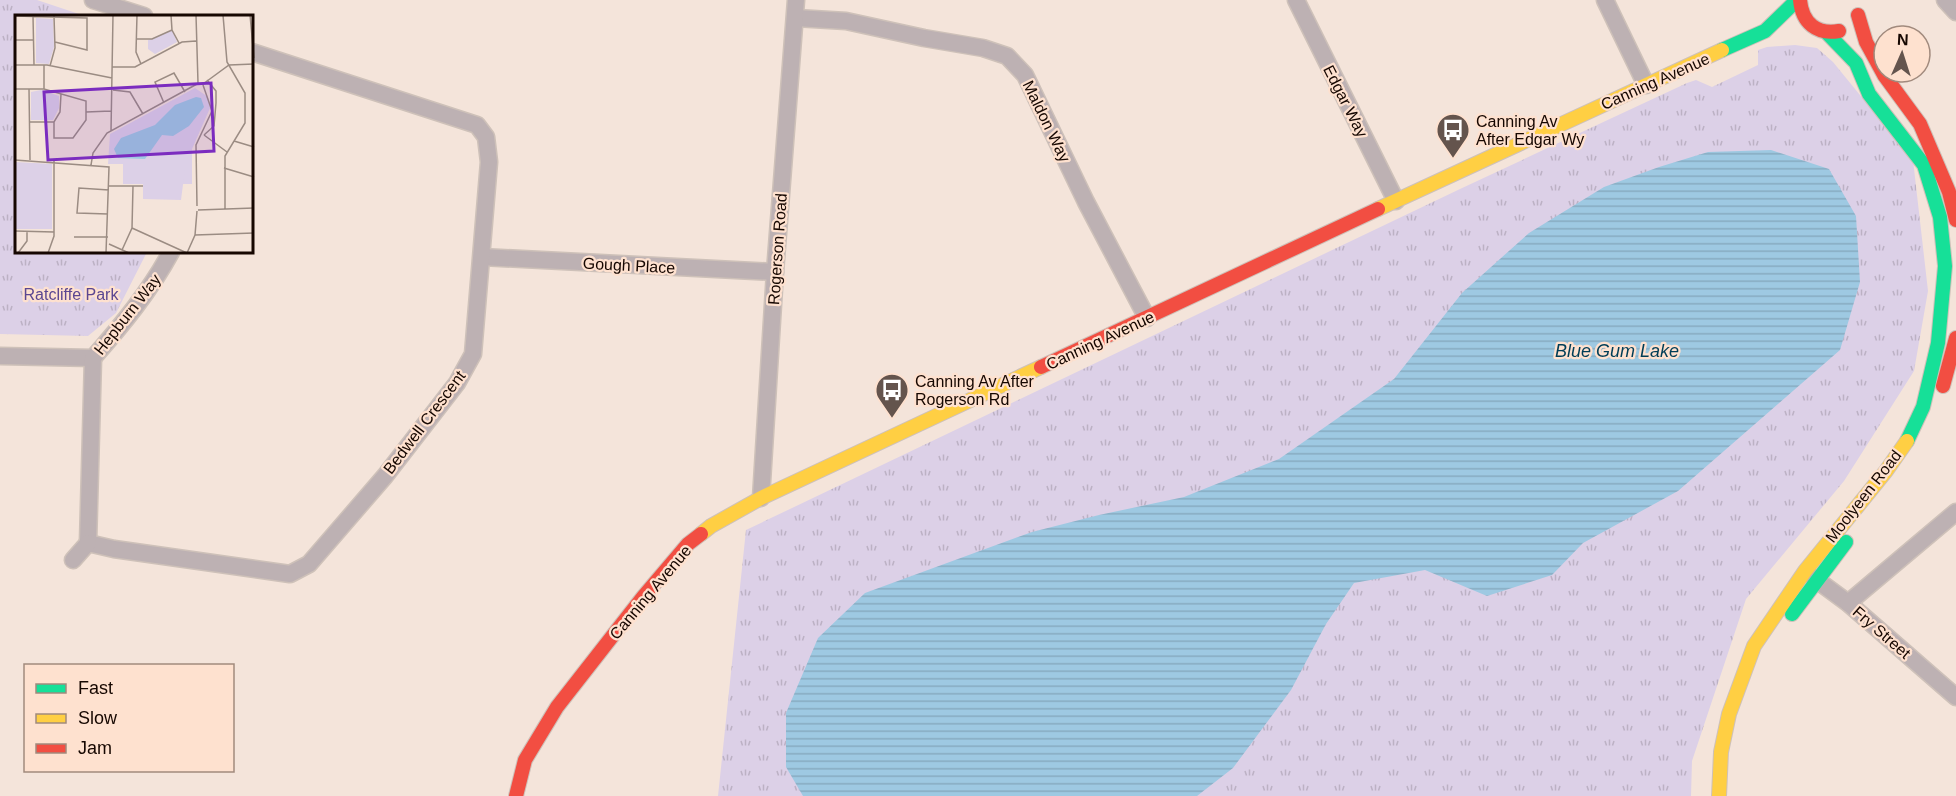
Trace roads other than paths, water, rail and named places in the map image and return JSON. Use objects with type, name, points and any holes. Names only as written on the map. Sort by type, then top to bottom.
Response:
[{"type":"main road","name":"Canning Avenue","points":[[516,796],[525,760],[557,707],[688,544],[711,526],[761,498],[1765,31],[1798,0],[1802,15],[1820,30]]},
{"type":"main road","points":[[1860,0],[1858,15],[1866,42],[1884,75],[1920,124],[1949,192],[1956,220]]},
{"type":"main road","name":"Canning Avenue","points":[[1765,31],[1836,32],[1845,29],[1858,15]]},
{"type":"main road","name":"Moolyeen Road","points":[[1719,796],[1720,752],[1729,714],[1754,646],[1811,576],[1907,440],[1923,407],[1938,343],[1945,266],[1941,217],[1924,165],[1869,94],[1856,63],[1846,51],[1820,30]]},
{"type":"main road","name":"Moolyeen Road","points":[[1916,451],[1927,430],[1941,392],[1956,338]]},
{"type":"main road","name":"Moolyeen Road","points":[[1771,646],[1794,611],[1811,576],[1856,531]]},
{"type":"main road","points":[[1732,796],[1734,753],[1741,720],[1762,663]]},
{"type":"street","points":[[93,0],[141,15]]},
{"type":"street","name":"Rogerson Road","points":[[761,498],[775,272],[796,0]]},
{"type":"street","name":"Edgar Way","points":[[1296,0],[1396,201]]},
{"type":"street","points":[[1605,0],[1646,85]]},
{"type":"street","points":[[1946,0],[1956,12]]},
{"type":"street","name":"Maldon Way","points":[[796,18],[846,21],[983,48],[1007,56],[1024,75],[1086,202],[1147,318]]},
{"type":"street","name":"Bedwell Crescent","points":[[88,543],[114,549],[290,574],[309,564],[385,476],[457,383],[473,354],[489,162],[486,137],[477,125],[254,52]]},
{"type":"street","name":"Hepburn Way","points":[[0,356],[93,358],[127,319],[159,276],[170,254]]},
{"type":"street","name":"Gough Place","points":[[482,257],[775,272]]},
{"type":"street","points":[[73,560],[88,543],[93,358]]},
{"type":"street","points":[[1848,603],[1956,512]]},
{"type":"street","name":"Fry Street","points":[[1811,576],[1848,603],[1956,697]]},
{"type":"water","name":"Blue Gum Lake","points":[[1771,150],[1829,169],[1856,216],[1860,282],[1840,350],[1678,491],[1583,543],[1552,575],[1487,596],[1425,570],[1354,583],[1326,624],[1291,690],[1233,768],[1197,796],[803,796],[786,767],[786,713],[818,638],[865,593],[1032,532],[1184,497],[1279,459],[1394,379],[1462,293],[1529,233],[1604,187],[1659,167],[1708,152]]},
{"type":"place","name":"Canning Av After Edgar Wy","points":[[1453,159]]},
{"type":"place","name":"Canning Av After Rogerson Rd","points":[[892,419]]},
{"type":"park label","name":"Ratcliffe Park","points":[[71,294]]}]
